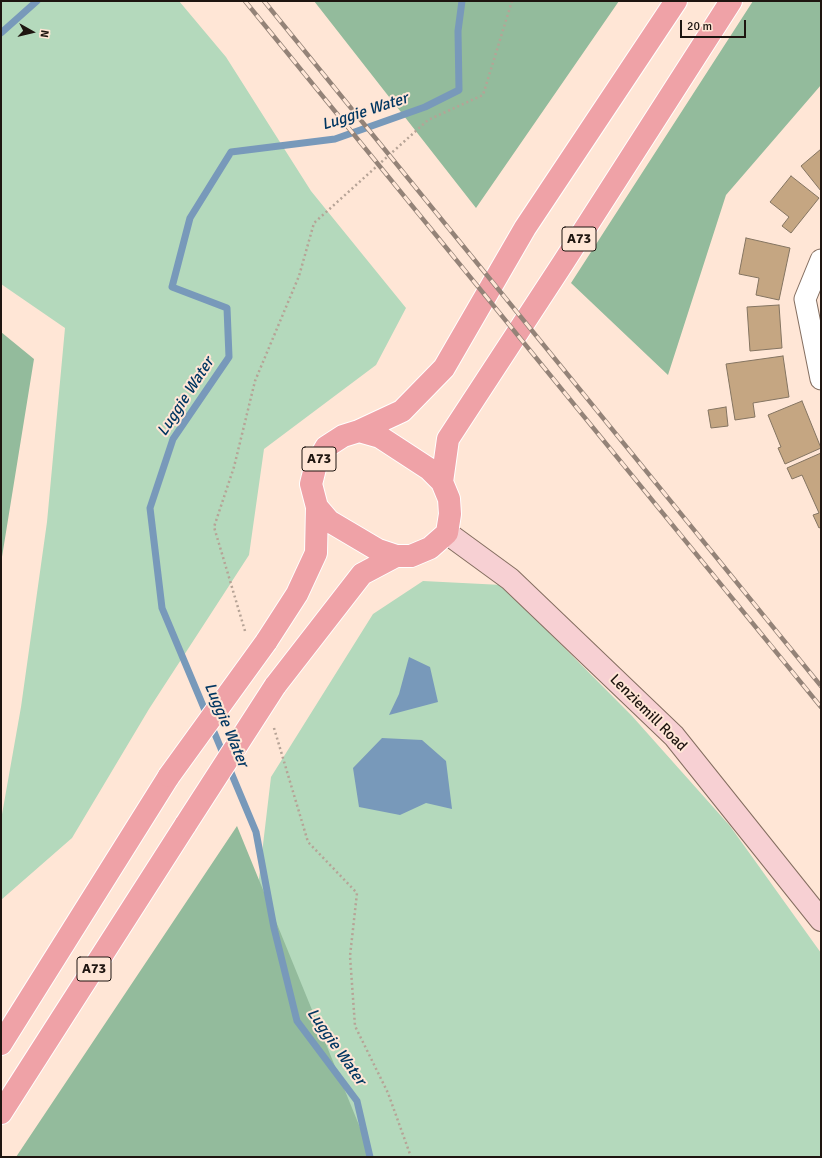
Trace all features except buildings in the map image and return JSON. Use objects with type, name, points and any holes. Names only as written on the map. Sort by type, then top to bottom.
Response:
[{"type":"main road","name":"A73","points":[[1,1044],[168,776],[266,642],[297,594],[316,553],[317,508],[311,484],[316,464],[326,447],[343,436],[359,431],[402,411],[444,368],[526,228],[676,1]]},
{"type":"main road","name":"A73","points":[[442,482],[448,439],[731,1]]},
{"type":"main road","name":"A73","points":[[317,508],[329,521],[378,550],[396,556],[411,556],[430,548],[447,533],[450,514],[449,499],[442,482],[429,470],[380,437],[359,431]]},
{"type":"main road","name":"Lenziemill Road","points":[[447,533],[510,579],[674,736],[821,920]]},
{"type":"main road","name":"A73","points":[[1,1113],[274,686],[362,574],[396,556]]},
{"type":"street","points":[[821,260],[805,299],[821,379]]},
{"type":"green space","points":[[1,1],[179,1],[226,57],[311,191],[406,308],[376,365],[264,449],[249,555],[149,709],[72,838],[1,900],[1,820],[21,707],[47,522],[65,328],[1,284]]},
{"type":"green space","points":[[314,1],[619,1],[476,208]]},
{"type":"green space","points":[[753,1],[821,1],[821,85],[726,195],[668,375],[571,283]]},
{"type":"green space","points":[[1,332],[34,359],[1,563]]},
{"type":"green space","points":[[423,581],[502,585],[632,716],[730,826],[821,953],[821,1157],[355,1157],[247,980],[271,777],[373,614]]},
{"type":"green space","points":[[237,826],[372,1157],[16,1157]]},
{"type":"water","points":[[409,657],[430,667],[438,702],[389,715],[399,694]]},
{"type":"water","points":[[382,738],[422,740],[446,761],[452,809],[426,803],[400,815],[359,807],[353,768]]},
{"type":"waterway","points":[[1,33],[37,1]]},
{"type":"waterway","name":"Luggie Water","points":[[370,1157],[357,1101],[297,1021],[274,928],[256,832],[162,608],[150,508],[173,439],[229,357],[227,308],[172,287],[190,218],[231,152],[335,139],[425,107],[459,90],[458,31],[462,1]]},
{"type":"railway","points":[[245,1],[821,707]]},
{"type":"railway","points":[[264,1],[821,686]]}]
